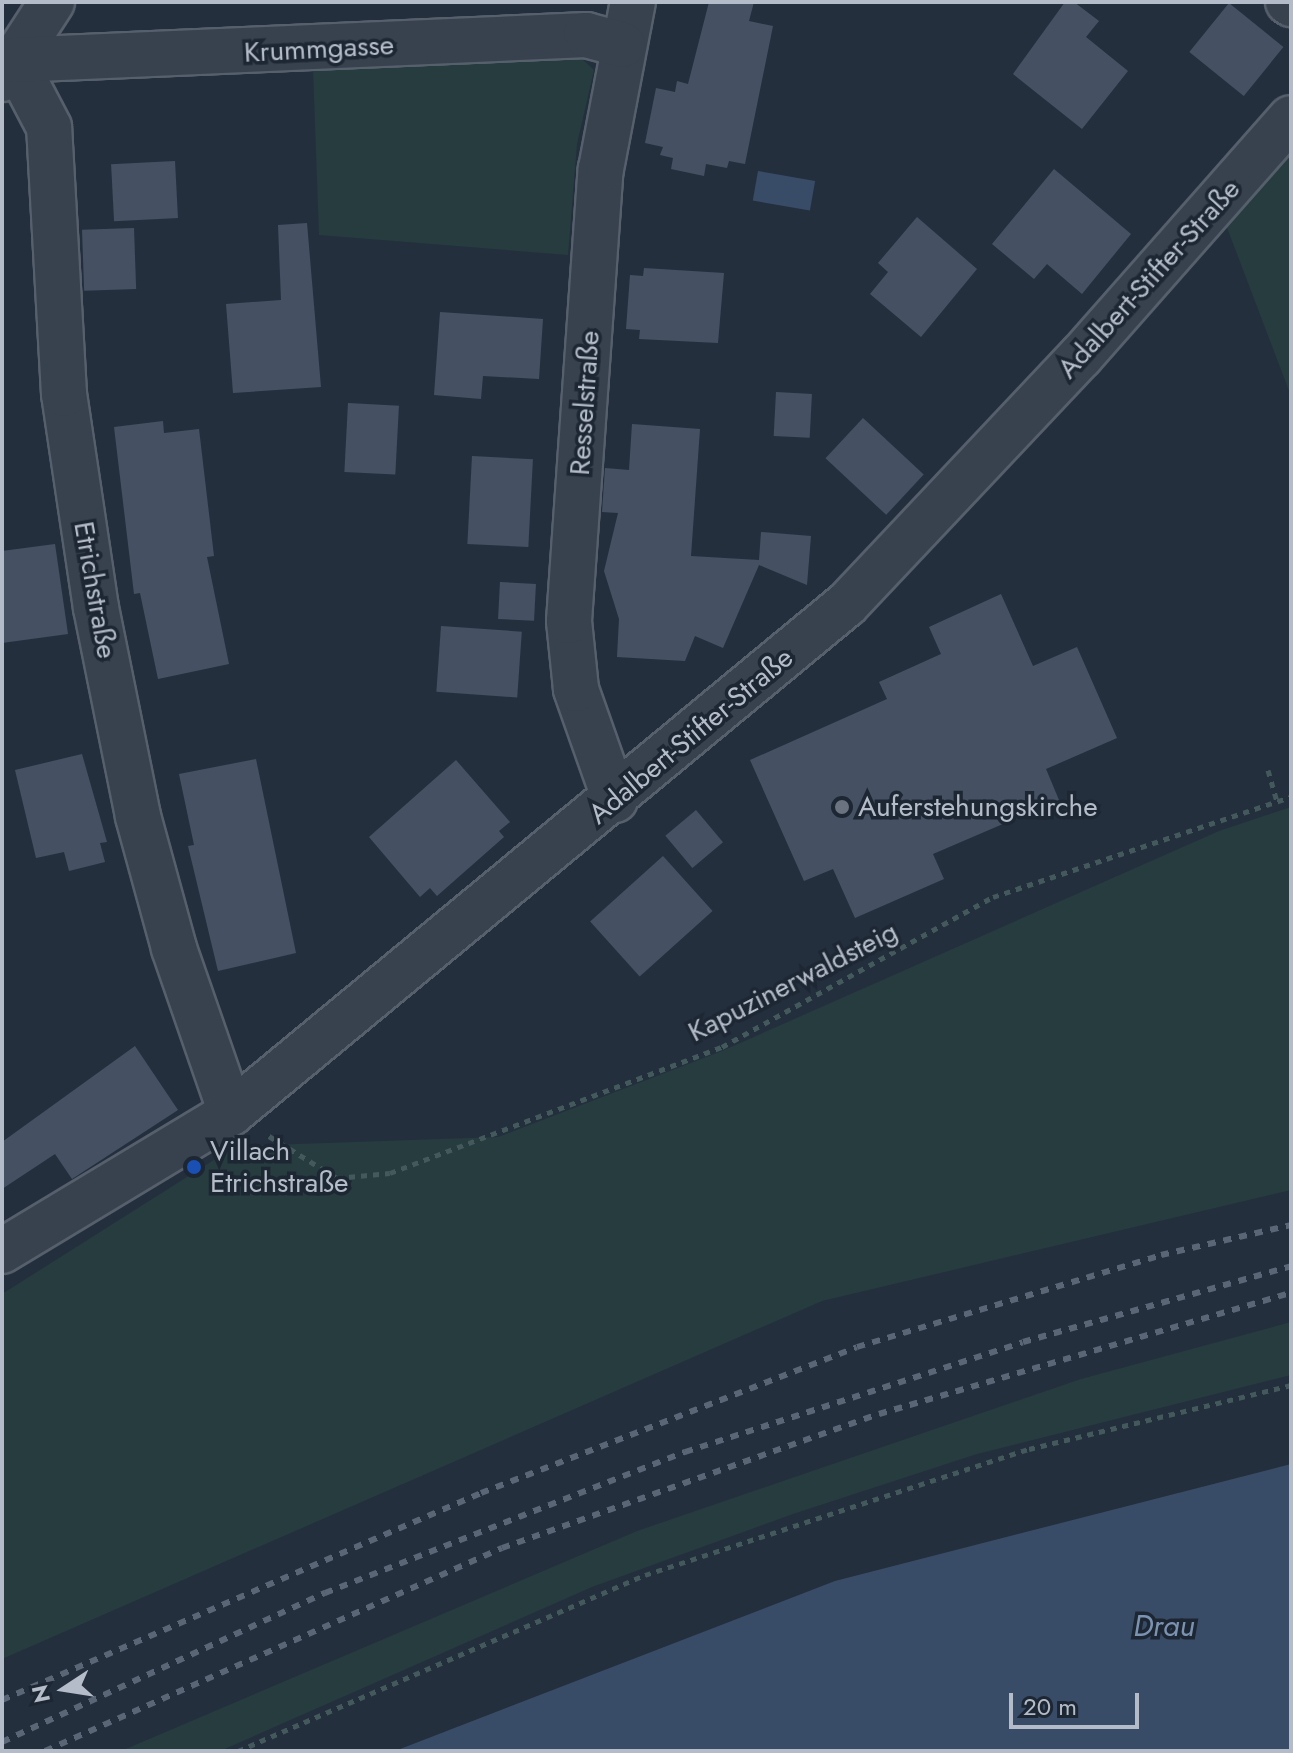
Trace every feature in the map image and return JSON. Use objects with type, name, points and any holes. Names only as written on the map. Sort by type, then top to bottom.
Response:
[{"type":"street","points":[[8,69],[52,2]]},
{"type":"street","name":"Resselstraße","points":[[615,800],[576,689],[569,621],[601,169],[633,2]]},
{"type":"street","name":"Krummgasse","points":[[8,69],[586,35],[623,45]]},
{"type":"street","name":"Etrichstraße","points":[[8,69],[49,127],[64,394],[96,608],[138,816],[174,948],[231,1113]]},
{"type":"street","name":"Adalbert-Stifter-Straße","points":[[2,1251],[231,1113],[615,800],[847,604],[1081,356],[1291,118]]},
{"type":"path","points":[[1268,770],[1277,802]]},
{"type":"path","name":"Kapuzinerwaldsteig","points":[[231,1113],[337,1178],[390,1173],[722,1047],[993,897],[1291,797]]},
{"type":"path","points":[[238,1751],[645,1575],[1029,1449],[1291,1385]]},
{"type":"green space","points":[[559,52],[581,58],[594,70],[577,144],[568,255],[319,235],[313,69]]},
{"type":"green space","points":[[1291,150],[1291,396],[1226,225]]},
{"type":"green space","points":[[1291,807],[1291,1190],[822,1301],[2,1659],[2,1294],[236,1146],[498,1137],[722,1051],[1219,831]]},
{"type":"green space","points":[[1291,1322],[1291,1375],[977,1454],[793,1514],[592,1587],[220,1751],[121,1751],[637,1531],[1081,1379]]},
{"type":"water","points":[[758,171],[815,181],[810,211],[753,201]]},
{"type":"water","name":"Drau","points":[[1291,1464],[1291,1751],[395,1751],[835,1581]]},
{"type":"building","points":[[709,2],[754,2],[749,21],[773,26],[745,164],[729,161],[727,168],[706,164],[704,176],[671,169],[673,158],[660,155],[663,147],[645,143],[656,88],[675,92],[677,81],[688,84]]},
{"type":"building","points":[[1065,2],[1074,2],[1099,21],[1086,37],[1128,71],[1082,129],[1013,74]]},
{"type":"building","points":[[1229,3],[1283,47],[1244,96],[1189,52]]},
{"type":"building","points":[[175,161],[178,218],[114,221],[111,164]]},
{"type":"building","points":[[1054,169],[1131,234],[1082,294],[1047,264],[1034,279],[992,244]]},
{"type":"building","points":[[917,217],[977,269],[921,337],[870,294],[888,272],[878,263]]},
{"type":"building","points":[[307,223],[321,387],[233,393],[226,304],[281,300],[278,225]]},
{"type":"building","points":[[134,228],[136,289],[84,291],[82,230]]},
{"type":"building","points":[[644,268],[724,273],[718,343],[639,339],[640,330],[626,329],[630,275],[643,276]]},
{"type":"building","points":[[440,312],[543,319],[539,379],[483,376],[481,399],[434,395]]},
{"type":"building","points":[[776,392],[812,394],[810,438],[774,436]]},
{"type":"building","points":[[348,403],[399,406],[395,475],[344,472]]},
{"type":"building","points":[[863,418],[924,475],[886,515],[825,458]]},
{"type":"building","points":[[163,421],[164,433],[199,429],[214,556],[207,557],[229,664],[158,679],[140,593],[134,594],[114,427]]},
{"type":"building","points":[[632,424],[700,429],[691,556],[759,560],[761,532],[811,536],[807,585],[759,565],[723,648],[695,636],[685,661],[617,657],[619,619],[604,571],[618,513],[602,512],[605,468],[629,470]]},
{"type":"building","points":[[472,456],[533,459],[528,547],[467,544]]},
{"type":"building","points":[[55,544],[68,634],[2,643],[2,551]]},
{"type":"building","points":[[500,582],[536,584],[534,621],[498,619]]},
{"type":"building","points":[[1001,594],[1033,666],[1077,647],[1117,738],[1046,769],[1059,800],[933,854],[944,879],[855,918],[833,869],[804,881],[750,760],[887,699],[879,682],[941,654],[929,627]]},
{"type":"building","points":[[441,626],[522,632],[517,697],[436,692]]},
{"type":"building","points":[[82,754],[107,842],[100,843],[105,862],[69,871],[64,852],[36,858],[15,770]]},
{"type":"building","points":[[256,759],[296,953],[218,971],[188,846],[194,845],[179,774]]},
{"type":"building","points":[[456,760],[510,822],[499,831],[504,837],[437,896],[430,888],[420,897],[369,837]]},
{"type":"building","points":[[696,810],[723,842],[692,868],[665,836]]},
{"type":"building","points":[[663,856],[713,911],[640,977],[590,922]]},
{"type":"building","points":[[135,1046],[178,1110],[72,1179],[55,1154],[2,1189],[2,1142]]},
{"type":"railway","points":[[2,1700],[481,1493],[857,1347],[1161,1255],[1291,1225]]},
{"type":"railway","points":[[2,1742],[325,1593],[685,1452],[1023,1342],[1291,1266]]},
{"type":"railway","points":[[45,1751],[502,1548],[879,1414],[1291,1293]]},
{"type":"place","name":"Auferstehungskirche","points":[[842,807]]},
{"type":"place","name":"Villach Etrichstraße","points":[[194,1167]]}]
